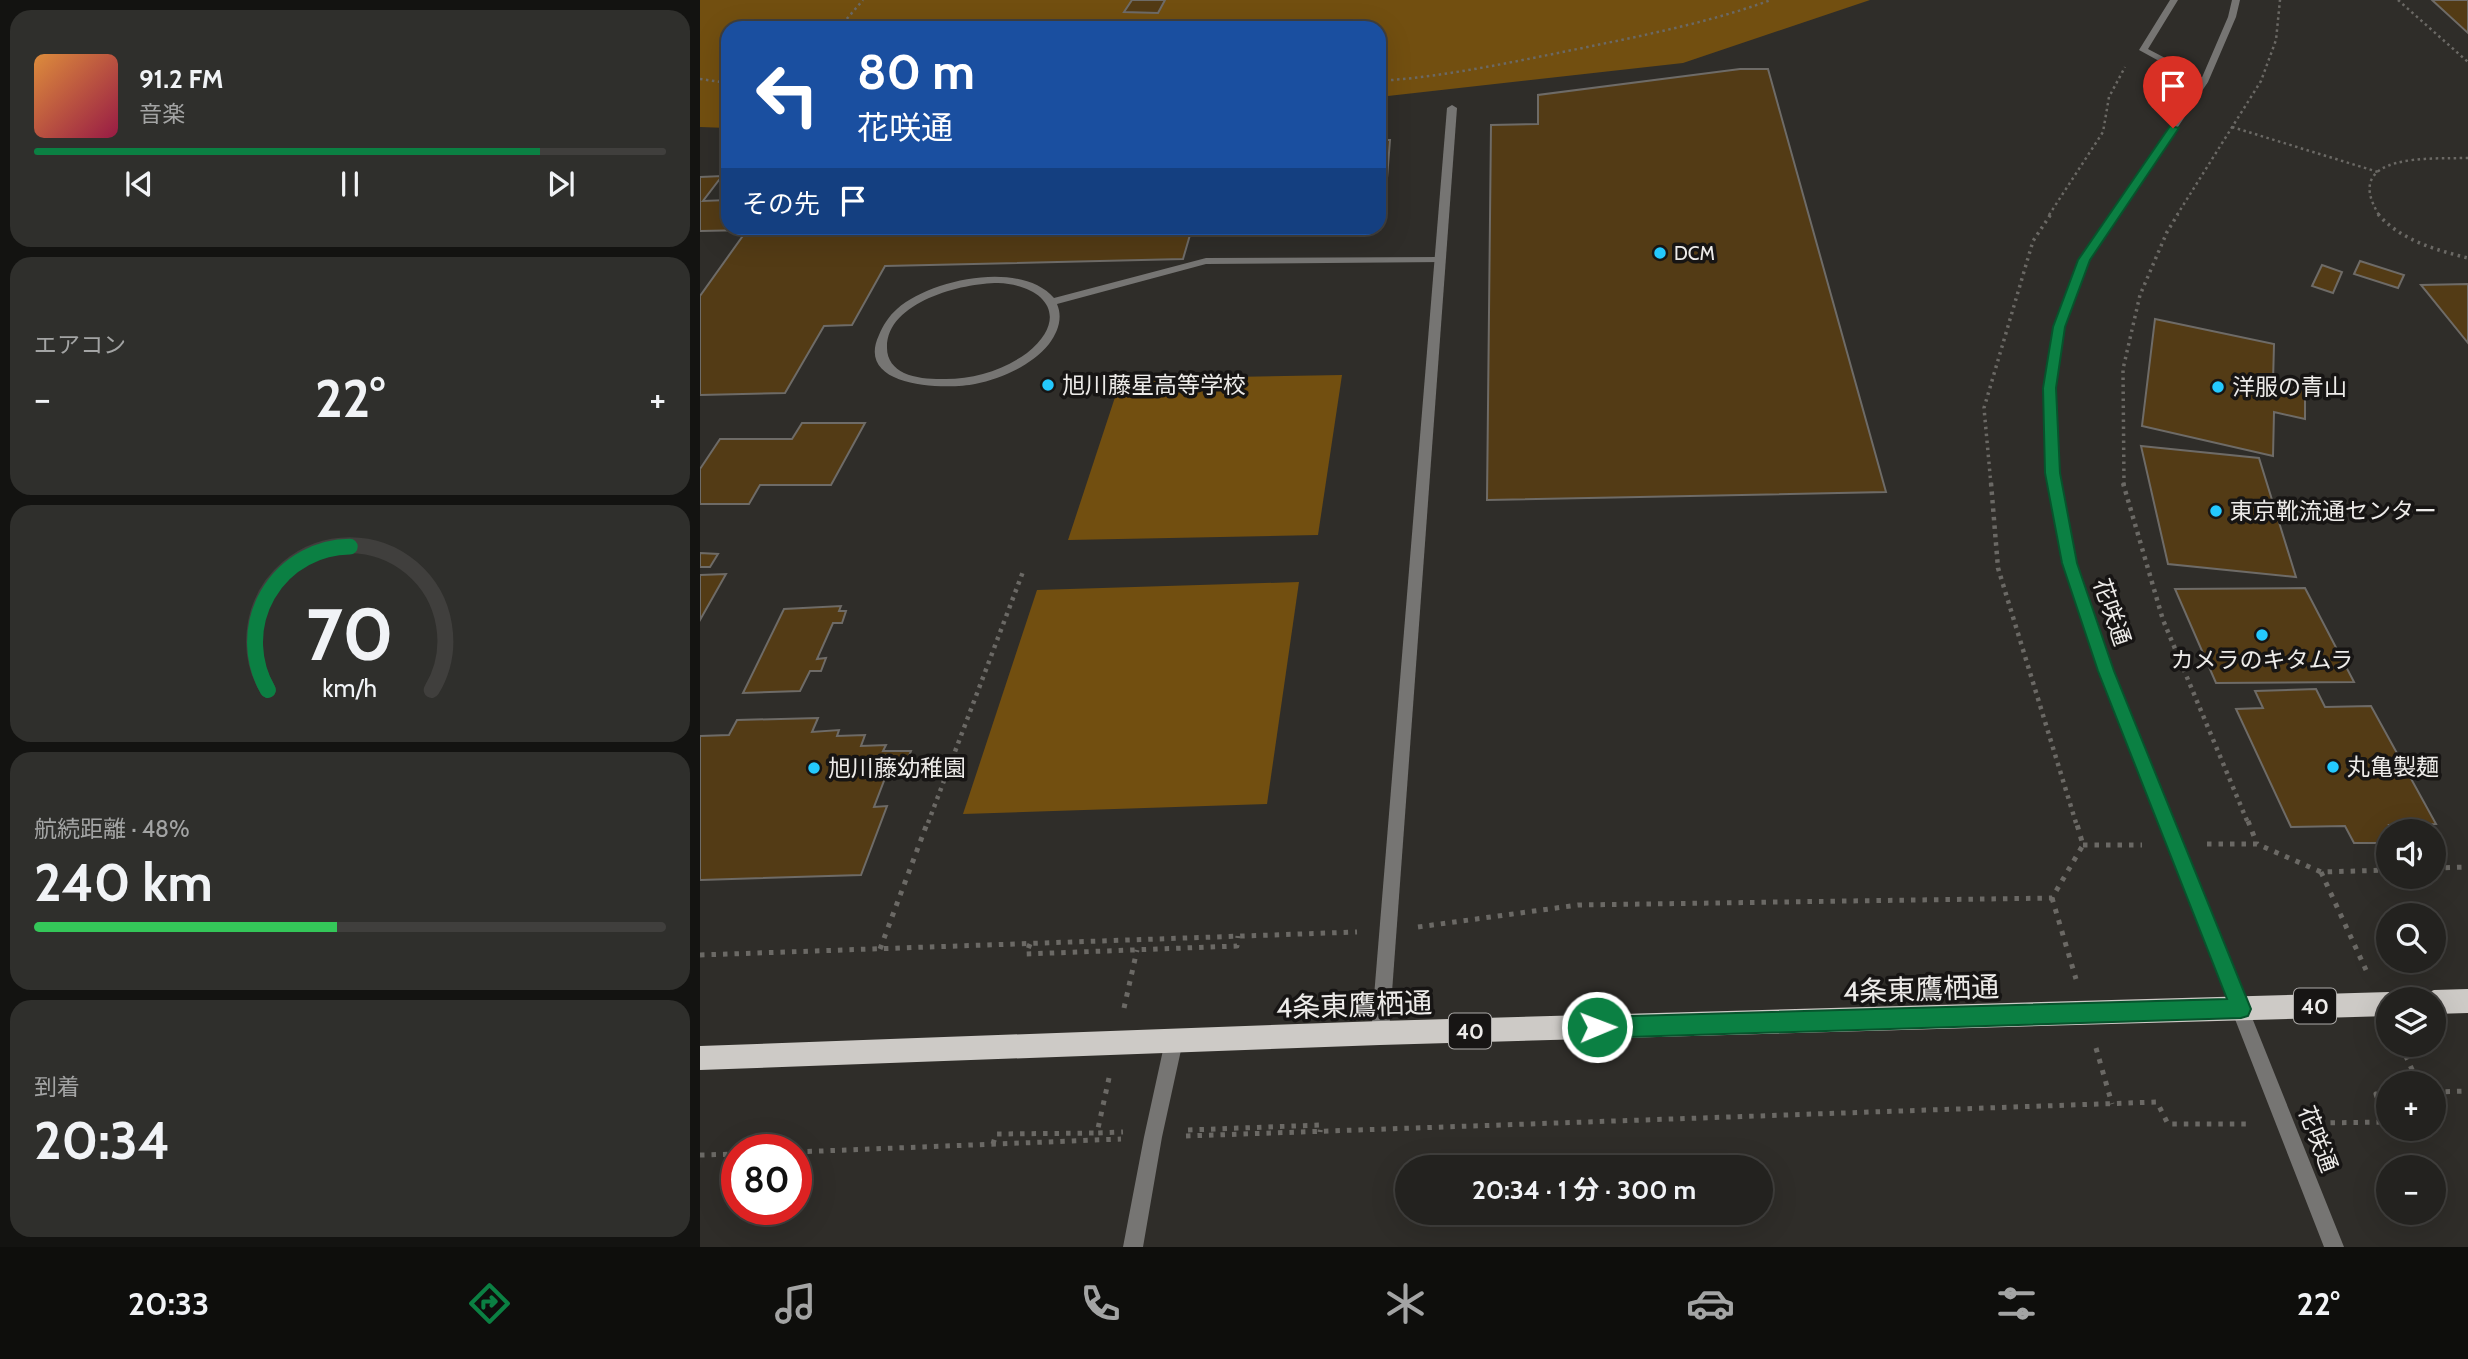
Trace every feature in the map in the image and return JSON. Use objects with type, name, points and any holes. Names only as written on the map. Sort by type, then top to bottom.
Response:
[{"type":"highway","points":[[2446,1002],[2468,1001]]},
{"type":"highway","name":"4条東鷹栖通","points":[[700,1058],[1380,1033],[2376,1004]]},
{"type":"street","points":[[2174,0],[2143,50],[2204,82]]},
{"type":"street","name":"花咲通","points":[[2236,0],[2232,17],[2204,82],[2084,260],[2059,327],[2050,388],[2052,473],[2069,563],[2106,671],[2334,1247]]},
{"type":"street","points":[[1380,1033],[1452,108]]},
{"type":"street","points":[[1053,302],[1206,261],[1440,260]]},
{"type":"street","points":[[993,280],[1013,281],[1044,292],[1053,302],[1056,314],[1054,327],[1046,341],[1024,360],[993,375],[945,384],[923,383],[890,369],[882,358],[880,344],[895,317],[920,300],[950,287],[993,280]]},
{"type":"street","points":[[1133,1247],[1174,1041]]},
{"type":"path","points":[[845,21],[863,0]]},
{"type":"path","points":[[1386,81],[1431,78],[1653,34],[1729,15],[1771,0]]},
{"type":"path","points":[[2280,0],[2276,40],[2261,81],[2167,232],[2140,295],[2123,369],[2123,482],[2163,620],[2257,844],[2320,872],[2376,870]]},
{"type":"path","points":[[2398,0],[2468,62]]},
{"type":"path","points":[[700,79],[721,82]]},
{"type":"path","points":[[2232,127],[2378,172]]},
{"type":"path","points":[[2468,158],[2406,160],[2391,164],[2378,172],[2370,182],[2369,196],[2372,209],[2386,222],[2422,244],[2468,258]]},
{"type":"path","points":[[880,949],[1024,569]]},
{"type":"path","points":[[700,955],[1386,931],[1578,905],[2052,898],[2083,845]]},
{"type":"path","points":[[2446,868],[2468,867]]},
{"type":"path","points":[[2320,872],[2377,987]]},
{"type":"path","points":[[1030,944],[1026,954],[1042,955],[1237,946],[1238,936]]},
{"type":"path","points":[[2446,1092],[2468,1091]]},
{"type":"path","points":[[812,1151],[2157,1102],[2168,1124]]},
{"type":"path","points":[[1197,1130],[1321,1125],[1320,1132]]},
{"type":"path","points":[[993,1144],[996,1135],[1097,1133]]},
{"type":"path","points":[[700,1155],[721,1154]]},
{"type":"shaded area","points":[[700,0],[1870,0],[1683,63],[1386,96],[1386,21],[721,21],[721,128],[700,127]]},
{"type":"shaded area","points":[[1342,375],[1318,535],[1068,540],[1121,379]]},
{"type":"shaded area","points":[[1299,582],[1267,804],[963,814],[1037,590]]},
{"type":"building","points":[[1132,0],[1165,0],[1158,13],[1124,12]]},
{"type":"building","points":[[2432,0],[2468,0],[2468,33]]},
{"type":"building","points":[[1740,69],[1768,69],[1886,492],[1487,500],[1491,125],[1538,124],[1538,95]]},
{"type":"building","points":[[1386,140],[1390,140],[1387,178]]},
{"type":"building","points":[[721,176],[703,201],[721,200],[721,231],[700,231],[700,177]]},
{"type":"building","points":[[743,235],[1190,235],[1183,259],[885,266],[852,325],[824,326],[785,393],[700,395],[700,296]]},
{"type":"building","points":[[2360,261],[2404,275],[2398,288],[2354,274]]},
{"type":"building","points":[[2322,265],[2342,272],[2333,293],[2312,286]]},
{"type":"building","points":[[2468,284],[2468,343],[2421,285]]},
{"type":"building","name":"洋服の青山","points":[[2155,319],[2274,344],[2273,383],[2305,390],[2305,419],[2274,412],[2273,456],[2142,426]]},
{"type":"building","points":[[802,423],[865,423],[831,485],[760,485],[749,504],[700,504],[700,469],[720,439],[792,439]]},
{"type":"building","name":"東京靴流通センター","points":[[2141,446],[2259,458],[2296,577],[2168,564]]},
{"type":"building","points":[[700,553],[718,554],[710,567],[700,567]]},
{"type":"building","points":[[726,574],[700,620],[700,575]]},
{"type":"building","name":"カメラのキタムラ","points":[[2305,588],[2354,682],[2216,683],[2175,589]]},
{"type":"building","points":[[841,606],[839,611],[846,611],[842,623],[833,623],[817,659],[826,658],[821,671],[810,671],[800,691],[743,693],[784,609]]},
{"type":"building","name":"丸亀製麺","points":[[2316,689],[2325,707],[2371,706],[2433,819],[2376,819],[2376,843],[2354,843],[2345,826],[2291,827],[2236,709],[2263,708],[2255,691]]},
{"type":"building","points":[[818,718],[812,732],[839,730],[837,736],[865,735],[861,746],[886,745],[883,751],[911,751],[902,773],[887,773],[874,807],[887,806],[861,875],[700,880],[700,736],[729,735],[737,720]]},
{"type":"place","name":"DCM","points":[[1660,253]]},
{"type":"place","name":"旭川藤星高等学校","points":[[1048,385]]},
{"type":"place","name":"洋服の青山","points":[[2218,387]]},
{"type":"place","name":"東京靴流通センター","points":[[2216,511]]},
{"type":"place","name":"カメラのキタムラ","points":[[2262,635]]},
{"type":"place","name":"丸亀製麺","points":[[2333,767]]},
{"type":"place","name":"旭川藤幼稚園","points":[[814,768]]},
{"type":"route","points":[[1597,1027],[2241,1009],[2106,671],[2069,563],[2052,473],[2050,388],[2059,327],[2084,260],[2173,128]]}]
